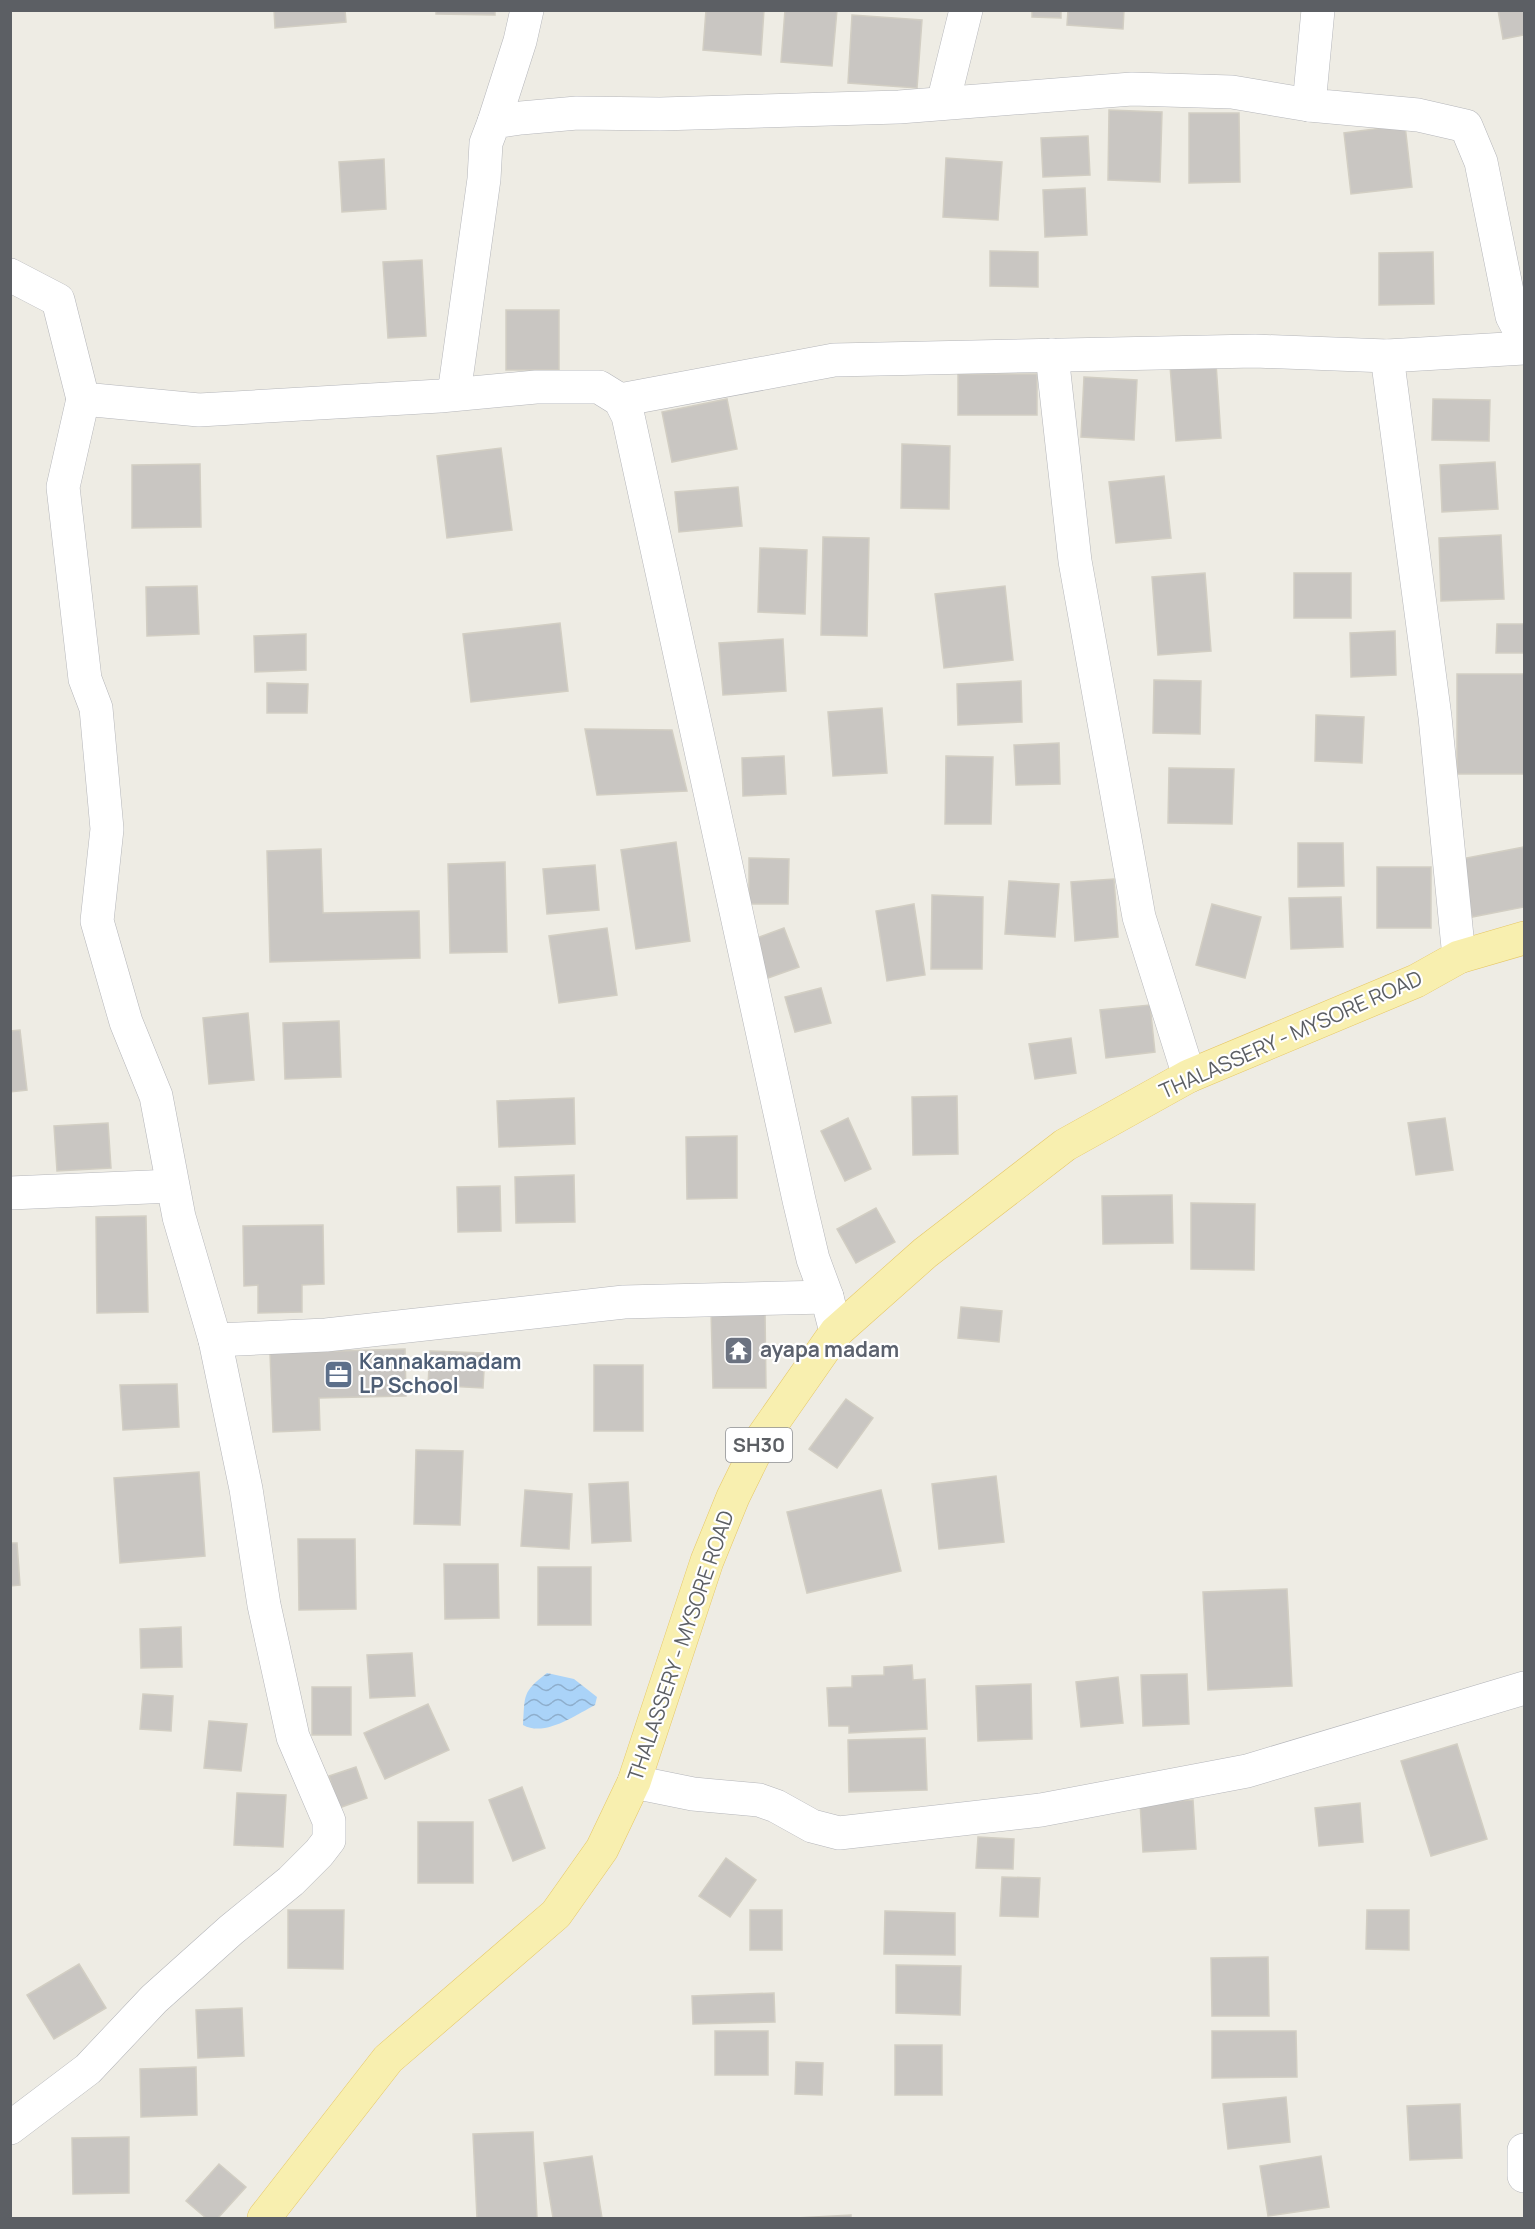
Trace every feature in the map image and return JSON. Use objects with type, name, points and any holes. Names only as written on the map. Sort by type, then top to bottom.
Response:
[{"type":"main road","name":"THALASSERY - MYSORE ROAD","points":[[264,2218],[388,2059],[556,1914],[602,1849],[634,1782],[707,1561],[733,1497],[762,1438],[836,1332],[925,1253],[1065,1145],[1190,1076],[1416,981],[1459,957],[1524,938]]},
{"type":"street","points":[[454,394],[484,179],[486,143],[520,41],[527,10]]},
{"type":"street","points":[[943,104],[966,10]]},
{"type":"street","points":[[1309,105],[1318,10]]},
{"type":"street","points":[[494,122],[577,113],[672,114],[888,108],[1132,89],[1232,93],[1309,105],[1418,115],[1466,126],[1481,162],[1512,316],[1524,339]]},
{"type":"street","points":[[10,275],[58,300],[83,399],[63,487],[85,679],[96,708],[103,785],[106,829],[98,921],[126,1022],[156,1096],[179,1217],[216,1340],[246,1489],[264,1605],[293,1737],[329,1821],[329,1840],[291,1881],[231,1930],[154,1999],[88,2069],[10,2128]]},
{"type":"street","points":[[620,400],[834,360],[1255,351],[1387,356],[1524,348]]},
{"type":"street","points":[[1052,355],[1074,561],[1139,917],[1190,1076]]},
{"type":"street","points":[[1387,356],[1435,717],[1459,957]]},
{"type":"street","points":[[83,399],[199,410],[536,387],[599,387],[620,400],[628,416],[799,1200],[813,1259],[827,1297],[836,1332]]},
{"type":"street","points":[[10,1193],[172,1186]]},
{"type":"street","points":[[216,1340],[326,1335],[624,1302],[827,1297]]},
{"type":"street","points":[[634,1782],[693,1794],[759,1800],[776,1806],[812,1827],[839,1833],[1041,1810],[1247,1771],[1524,1688]]},
{"type":"street","points":[[1524,2150],[1524,2175]]},
{"type":"water","points":[[547,1673],[574,1679],[597,1697],[595,1705],[550,1727],[532,1728],[523,1725],[526,1695],[533,1685]]},
{"type":"building","points":[[274,10],[345,10],[346,22],[275,28]]},
{"type":"building","points":[[436,10],[495,10],[495,15],[436,14]]},
{"type":"building","points":[[706,10],[764,10],[761,55],[703,50]]},
{"type":"building","points":[[785,10],[837,10],[832,66],[781,62]]},
{"type":"building","points":[[1032,10],[1061,10],[1061,18],[1032,17]]},
{"type":"building","points":[[1068,10],[1124,10],[1123,29],[1067,25]]},
{"type":"building","points":[[1498,10],[1524,10],[1524,35],[1503,39]]},
{"type":"building","points":[[852,15],[922,20],[917,88],[848,83]]},
{"type":"building","points":[[1109,110],[1162,112],[1160,182],[1108,180]]},
{"type":"building","points":[[1189,113],[1239,113],[1240,182],[1189,183]]},
{"type":"building","points":[[1405,125],[1412,187],[1351,194],[1344,133]]},
{"type":"building","points":[[1088,136],[1090,175],[1043,177],[1041,138]]},
{"type":"building","points":[[946,158],[1002,162],[998,220],[943,217]]},
{"type":"building","points":[[384,159],[386,209],[342,212],[339,162]]},
{"type":"building","points":[[1085,188],[1087,235],[1045,237],[1043,190]]},
{"type":"building","points":[[990,251],[1038,252],[1038,287],[990,286]]},
{"type":"building","points":[[1433,252],[1434,304],[1379,305],[1379,253]]},
{"type":"building","points":[[422,260],[426,336],[388,338],[383,262]]},
{"type":"building","points":[[506,310],[559,310],[559,370],[506,370]]},
{"type":"building","points":[[1216,363],[1221,438],[1176,441],[1170,366]]},
{"type":"building","points":[[958,374],[1037,374],[1037,415],[958,415]]},
{"type":"building","points":[[1084,377],[1137,380],[1134,440],[1081,437]]},
{"type":"building","points":[[727,399],[737,449],[672,462],[662,412]]},
{"type":"building","points":[[1433,399],[1490,400],[1489,441],[1432,440]]},
{"type":"building","points":[[902,444],[950,446],[949,509],[901,508]]},
{"type":"building","points":[[501,448],[512,530],[447,538],[437,456]]},
{"type":"building","points":[[1495,462],[1498,509],[1442,512],[1440,465]]},
{"type":"building","points":[[200,464],[201,527],[132,528],[132,465]]},
{"type":"building","points":[[1164,476],[1171,538],[1116,543],[1109,482]]},
{"type":"building","points":[[738,487],[742,526],[679,532],[675,492]]},
{"type":"building","points":[[1501,535],[1504,599],[1441,601],[1439,538]]},
{"type":"building","points":[[823,537],[869,538],[867,636],[821,635]]},
{"type":"building","points":[[760,548],[807,550],[805,614],[758,612]]},
{"type":"building","points":[[1205,573],[1211,651],[1158,655],[1152,577]]},
{"type":"building","points":[[1294,573],[1351,573],[1351,618],[1294,618]]},
{"type":"building","points":[[197,586],[199,634],[147,636],[146,587]]},
{"type":"building","points":[[1005,586],[1013,660],[944,668],[935,594]]},
{"type":"building","points":[[560,623],[568,691],[471,702],[463,634]]},
{"type":"building","points":[[1497,624],[1524,624],[1524,653],[1496,653]]},
{"type":"building","points":[[1395,631],[1396,675],[1351,677],[1350,633]]},
{"type":"building","points":[[306,634],[306,670],[255,672],[254,636]]},
{"type":"building","points":[[783,639],[786,691],[723,695],[719,643]]},
{"type":"building","points":[[1457,674],[1524,674],[1524,774],[1457,774]]},
{"type":"building","points":[[1154,680],[1201,681],[1200,734],[1153,733]]},
{"type":"building","points":[[1021,681],[1022,722],[958,725],[957,684]]},
{"type":"building","points":[[267,683],[308,684],[307,713],[267,713]]},
{"type":"building","points":[[882,708],[887,773],[833,776],[828,712]]},
{"type":"building","points":[[1316,715],[1364,717],[1362,763],[1315,761]]},
{"type":"building","points":[[585,729],[672,730],[687,791],[597,795]]},
{"type":"building","points":[[1059,743],[1060,784],[1016,785],[1014,745]]},
{"type":"building","points":[[784,756],[786,794],[743,796],[742,758]]},
{"type":"building","points":[[946,756],[993,757],[991,824],[945,824]]},
{"type":"building","points":[[1169,768],[1234,769],[1232,824],[1168,823]]},
{"type":"building","points":[[676,842],[690,941],[636,949],[621,850]]},
{"type":"building","points":[[1298,843],[1343,843],[1344,886],[1298,887]]},
{"type":"building","points":[[1524,847],[1524,907],[1472,917],[1461,859]]},
{"type":"building","points":[[321,849],[323,913],[419,911],[420,958],[270,962],[267,851]]},
{"type":"building","points":[[749,858],[789,859],[788,904],[749,904]]},
{"type":"building","points":[[505,862],[507,952],[450,953],[448,864]]},
{"type":"building","points":[[595,865],[599,910],[547,914],[543,869]]},
{"type":"building","points":[[1377,867],[1431,867],[1431,928],[1377,928]]},
{"type":"building","points":[[1114,879],[1118,937],[1075,941],[1071,882]]},
{"type":"building","points":[[1009,881],[1059,884],[1055,937],[1005,934]]},
{"type":"building","points":[[932,895],[983,897],[982,969],[931,969]]},
{"type":"building","points":[[1341,897],[1343,947],[1291,949],[1289,898]]},
{"type":"building","points":[[914,904],[925,975],[887,981],[876,911]]},
{"type":"building","points":[[1212,904],[1261,917],[1245,978],[1196,965]]},
{"type":"building","points":[[607,928],[617,995],[559,1003],[549,936]]},
{"type":"building","points":[[784,928],[799,967],[768,978],[754,939]]},
{"type":"building","points":[[821,988],[831,1023],[795,1032],[785,997]]},
{"type":"building","points":[[1150,1005],[1155,1052],[1106,1058],[1100,1010]]},
{"type":"building","points":[[248,1013],[254,1080],[209,1084],[203,1018]]},
{"type":"building","points":[[339,1021],[341,1077],[285,1079],[283,1023]]},
{"type":"building","points":[[20,1030],[27,1090],[10,1092],[10,1031]]},
{"type":"building","points":[[1071,1038],[1076,1073],[1035,1079],[1029,1044]]},
{"type":"building","points":[[957,1096],[958,1154],[913,1155],[912,1097]]},
{"type":"building","points":[[574,1098],[575,1144],[499,1147],[497,1101]]},
{"type":"building","points":[[848,1118],[871,1169],[845,1181],[821,1131]]},
{"type":"building","points":[[1445,1118],[1453,1170],[1416,1175],[1408,1123]]},
{"type":"building","points":[[108,1123],[111,1168],[57,1171],[54,1126]]},
{"type":"building","points":[[737,1136],[737,1198],[687,1199],[686,1137]]},
{"type":"building","points":[[574,1175],[575,1222],[516,1223],[515,1177]]},
{"type":"building","points":[[500,1186],[501,1231],[458,1232],[457,1187]]},
{"type":"building","points":[[1172,1195],[1173,1243],[1103,1244],[1102,1196]]},
{"type":"building","points":[[1191,1203],[1255,1204],[1254,1270],[1191,1269]]},
{"type":"building","points":[[876,1208],[895,1242],[856,1263],[837,1229]]},
{"type":"building","points":[[146,1216],[148,1312],[97,1313],[96,1217]]},
{"type":"building","points":[[323,1225],[324,1284],[302,1285],[302,1312],[258,1313],[258,1285],[244,1286],[243,1226]]},
{"type":"building","points":[[961,1307],[1002,1311],[999,1342],[958,1338]]},
{"type":"building","name":"ayapa madam","points":[[765,1310],[766,1388],[713,1388],[711,1311]]},
{"type":"building","name":"Kannakamadam LP School","points":[[405,1349],[406,1396],[319,1398],[320,1430],[273,1432],[270,1353]]},
{"type":"building","points":[[430,1351],[485,1353],[483,1388],[428,1385]]},
{"type":"building","points":[[594,1365],[643,1365],[643,1431],[594,1431]]},
{"type":"building","points":[[177,1384],[179,1427],[123,1430],[120,1385]]},
{"type":"building","points":[[846,1399],[873,1418],[837,1468],[809,1449]]},
{"type":"building","points":[[416,1450],[463,1451],[460,1525],[414,1524]]},
{"type":"building","points":[[199,1472],[205,1556],[120,1563],[114,1478]]},
{"type":"building","points":[[996,1476],[1004,1542],[939,1549],[932,1484]]},
{"type":"building","points":[[628,1482],[631,1541],[592,1543],[589,1484]]},
{"type":"building","points":[[525,1490],[572,1494],[569,1549],[521,1546]]},
{"type":"building","points":[[881,1490],[901,1571],[807,1593],[787,1512]]},
{"type":"building","points":[[298,1539],[355,1539],[356,1609],[299,1610]]},
{"type":"building","points":[[10,1543],[17,1543],[20,1585],[10,1586]]},
{"type":"building","points":[[444,1564],[498,1564],[499,1618],[445,1619]]},
{"type":"building","points":[[538,1567],[591,1567],[591,1625],[538,1625]]},
{"type":"building","points":[[1287,1589],[1292,1686],[1208,1690],[1203,1592]]},
{"type":"building","points":[[181,1627],[182,1667],[141,1668],[140,1629]]},
{"type":"building","points":[[412,1653],[415,1696],[370,1698],[367,1655]]},
{"type":"building","points":[[912,1665],[913,1680],[925,1679],[927,1729],[849,1733],[849,1726],[829,1726],[827,1688],[852,1687],[852,1676],[884,1675],[884,1667]]},
{"type":"building","points":[[1187,1674],[1189,1724],[1143,1726],[1141,1675]]},
{"type":"building","points":[[1118,1677],[1123,1723],[1081,1727],[1076,1682]]},
{"type":"building","points":[[1031,1684],[1032,1739],[978,1741],[976,1686]]},
{"type":"building","points":[[312,1687],[351,1687],[351,1735],[312,1735]]},
{"type":"building","points":[[143,1694],[173,1696],[171,1731],[140,1729]]},
{"type":"building","points":[[428,1704],[449,1750],[385,1779],[364,1733]]},
{"type":"building","points":[[209,1721],[247,1724],[241,1771],[204,1768]]},
{"type":"building","points":[[925,1738],[927,1790],[849,1792],[848,1740]]},
{"type":"building","points":[[1457,1744],[1487,1839],[1431,1856],[1401,1761]]},
{"type":"building","points":[[356,1767],[367,1798],[339,1808],[329,1776]]},
{"type":"building","points":[[522,1787],[545,1848],[513,1861],[489,1800]]},
{"type":"building","points":[[237,1793],[286,1795],[283,1847],[234,1845]]},
{"type":"building","points":[[1193,1800],[1196,1849],[1143,1852],[1140,1803]]},
{"type":"building","points":[[1360,1803],[1363,1842],[1319,1846],[1315,1808]]},
{"type":"building","points":[[418,1822],[473,1822],[473,1883],[418,1883]]},
{"type":"building","points":[[978,1837],[1014,1839],[1013,1869],[976,1868]]},
{"type":"building","points":[[726,1858],[756,1880],[730,1917],[699,1896]]},
{"type":"building","points":[[1002,1877],[1040,1878],[1038,1917],[1000,1916]]},
{"type":"building","points":[[288,1910],[344,1910],[343,1969],[288,1968]]},
{"type":"building","points":[[750,1910],[782,1910],[782,1950],[750,1950]]},
{"type":"building","points":[[1367,1910],[1409,1910],[1409,1950],[1366,1949]]},
{"type":"building","points":[[885,1911],[955,1913],[955,1955],[884,1954]]},
{"type":"building","points":[[1268,1957],[1269,2016],[1212,2016],[1211,1958]]},
{"type":"building","points":[[79,1964],[106,2008],[54,2039],[27,1995]]},
{"type":"building","points":[[896,1965],[961,1966],[960,2015],[896,2013]]},
{"type":"building","points":[[774,1993],[775,2022],[693,2024],[692,1996]]},
{"type":"building","points":[[242,2008],[244,2056],[198,2058],[196,2010]]},
{"type":"building","points":[[715,2031],[768,2031],[768,2075],[715,2075]]},
{"type":"building","points":[[1212,2031],[1296,2031],[1297,2077],[1212,2078]]},
{"type":"building","points":[[895,2045],[942,2045],[942,2095],[895,2095]]},
{"type":"building","points":[[796,2062],[823,2063],[822,2095],[795,2094]]},
{"type":"building","points":[[196,2067],[197,2115],[141,2117],[140,2069]]},
{"type":"building","points":[[1286,2097],[1290,2142],[1228,2149],[1223,2104]]},
{"type":"building","points":[[1460,2104],[1462,2158],[1410,2160],[1407,2106]]},
{"type":"building","points":[[533,2132],[537,2218],[477,2218],[473,2134]]},
{"type":"building","points":[[129,2137],[129,2193],[73,2194],[72,2138]]},
{"type":"building","points":[[592,2156],[602,2218],[553,2218],[544,2163]]},
{"type":"building","points":[[1321,2156],[1329,2207],[1268,2216],[1260,2166]]},
{"type":"building","points":[[219,2164],[246,2187],[218,2218],[206,2218],[186,2201]]},
{"type":"building","points":[[851,2215],[851,2218],[796,2218]]},
{"type":"place","name":"ayapa madam","points":[[739,1350]]},
{"type":"place","name":"Kannakamadam LP School","points":[[338,1374]]}]
